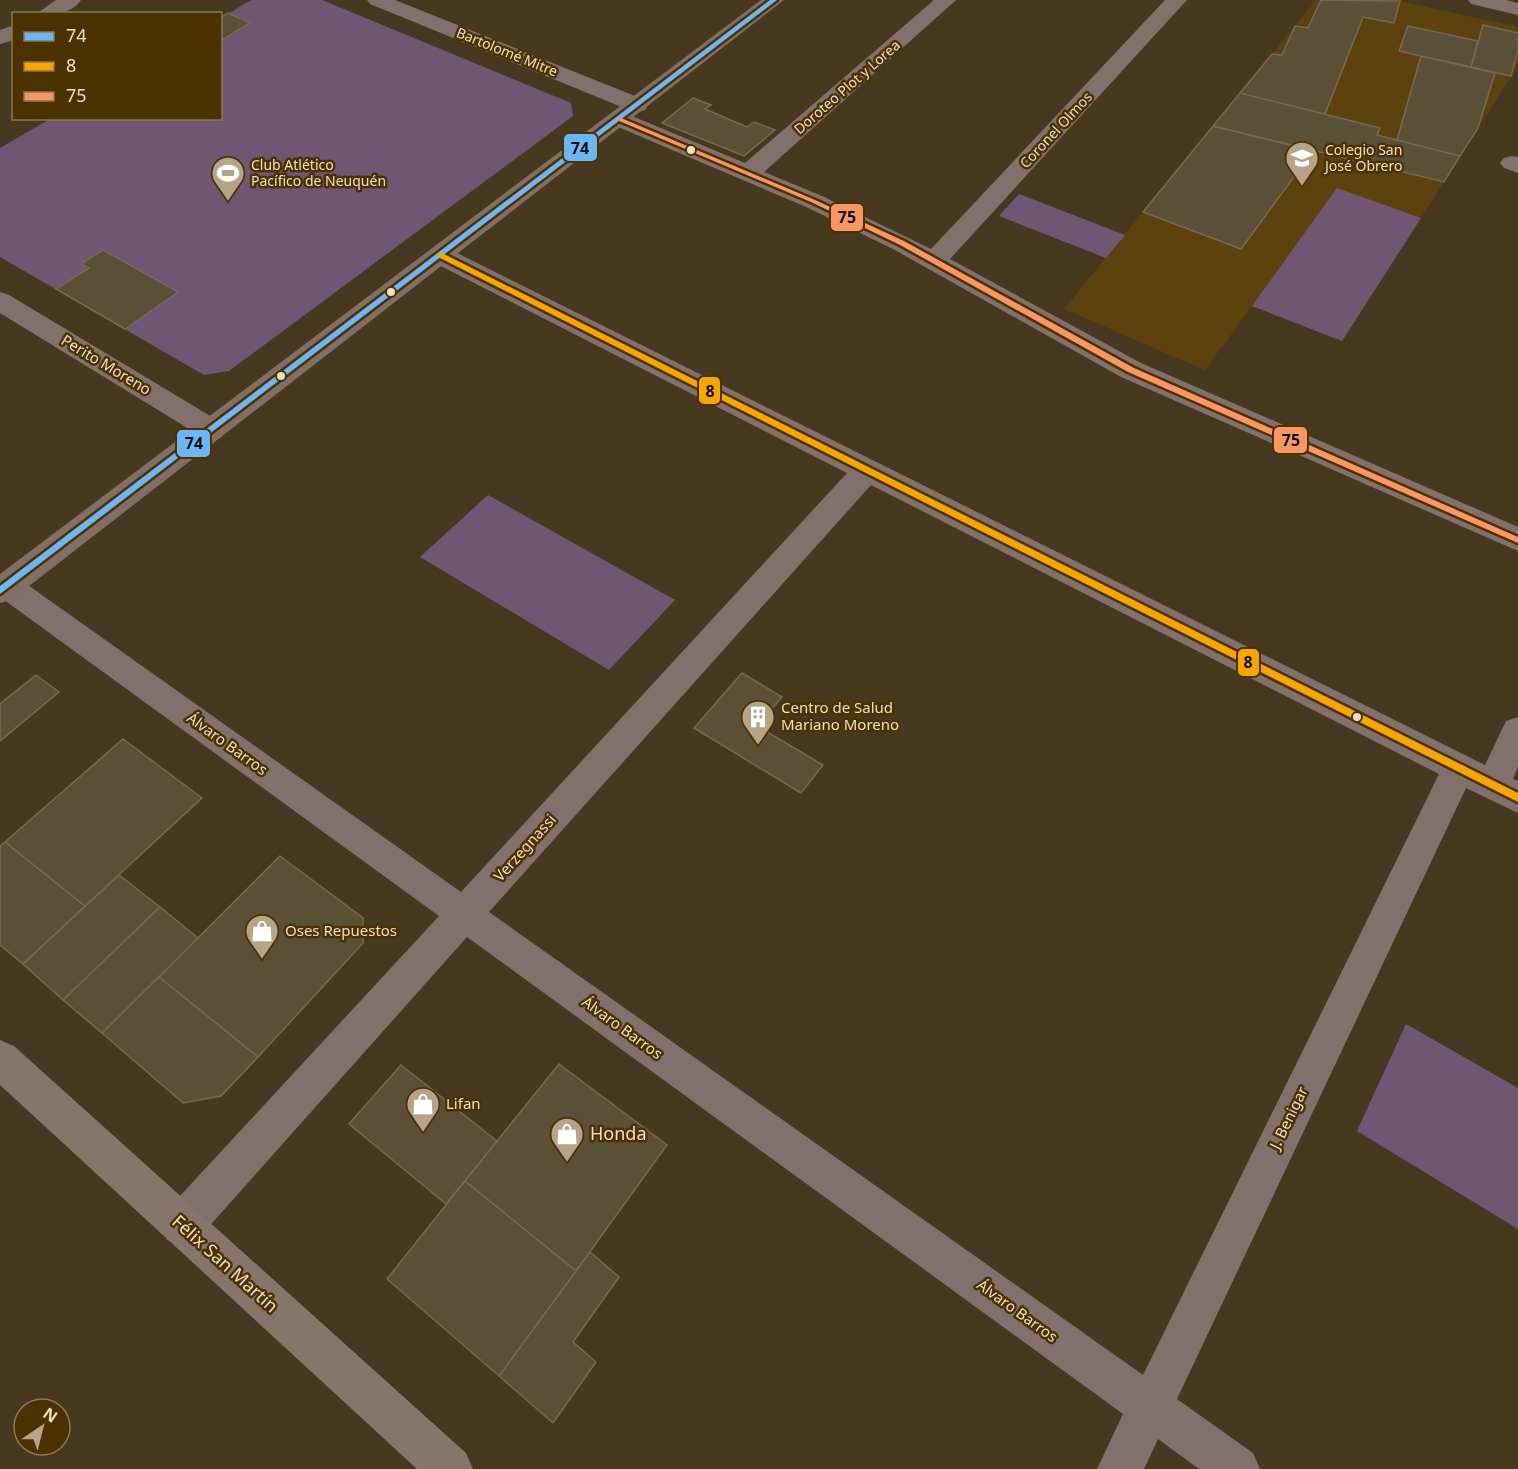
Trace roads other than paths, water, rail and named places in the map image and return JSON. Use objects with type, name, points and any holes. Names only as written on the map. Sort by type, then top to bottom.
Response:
[{"type":"highway","name":"Félix San Martín","points":[[0,1059],[450,1469]]},
{"type":"main road","points":[[4,589],[774,0]]},
{"type":"main road","points":[[1478,0],[1518,9]]},
{"type":"street","points":[[50,12],[71,0]]},
{"type":"street","name":"Bartolomé Mitre","points":[[377,0],[628,112],[748,173],[843,215],[935,260],[1131,370],[1518,540]]},
{"type":"street","name":"Doroteo Plot y Lorea","points":[[748,173],[946,0]]},
{"type":"street","name":"Coronel Olmos","points":[[935,260],[1177,0]]},
{"type":"street","points":[[440,255],[1506,791],[1518,730]]},
{"type":"street","name":"Perito Moreno","points":[[0,301],[212,430]]},
{"type":"street","name":"Verzegnassi","points":[[182,1225],[867,470]]},
{"type":"street","name":"Álvaro Barros","points":[[4,589],[464,914],[1237,1469]]},
{"type":"street","name":"J. Benigar","points":[[1120,1469],[1459,768]]},
{"type":"place","name":"Colegio San José Obrero","points":[[1302,187]]},
{"type":"place","name":"Club Atlético Pacífico de Neuquén","points":[[228,202]]},
{"type":"place","name":"Centro de Salud Mariano Moreno","points":[[758,746]]},
{"type":"place","name":"Oses Repuestos","points":[[262,960]]},
{"type":"place","name":"Lifan","points":[[423,1133]]},
{"type":"place","name":"Honda","points":[[567,1163]]}]
